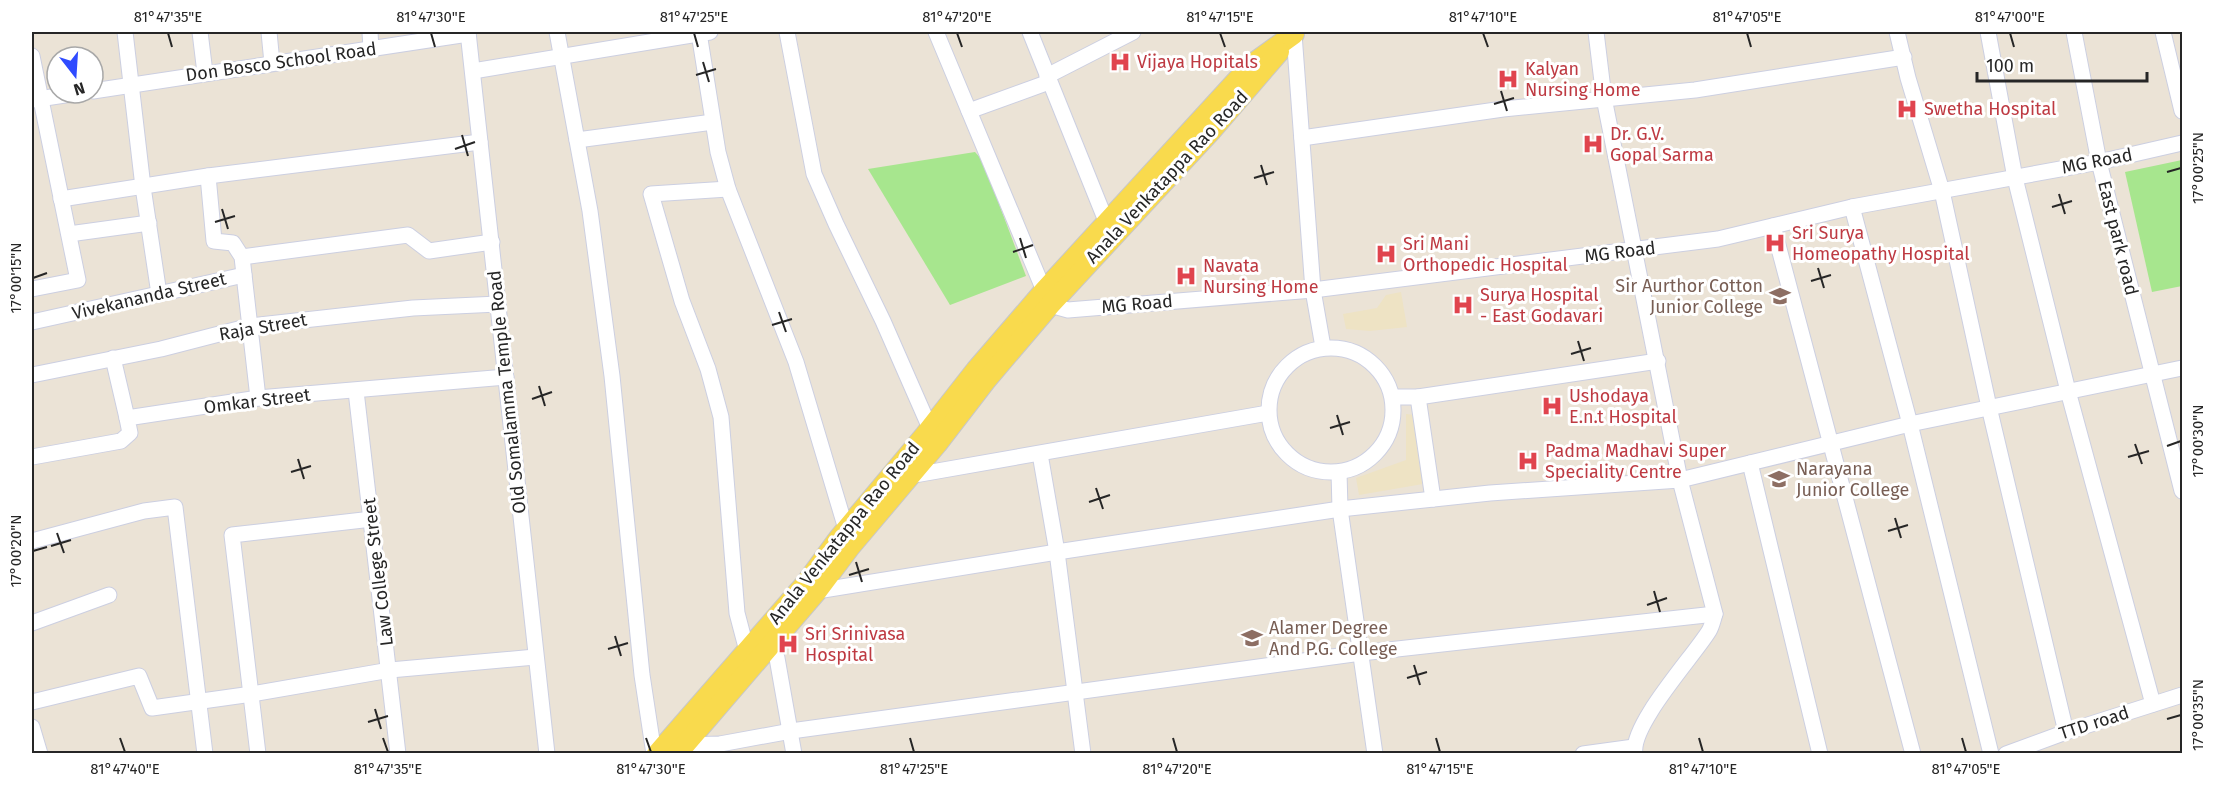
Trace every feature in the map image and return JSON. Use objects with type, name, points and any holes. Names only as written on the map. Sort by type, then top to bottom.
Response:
[{"type":"main road","name":"Anala Venkatappa Rao Road","points":[[1047,298],[1262,74],[1297,32]]},
{"type":"main road","name":"Anala Venkatappa Rao Road","points":[[681,749],[772,644],[812,587],[846,529],[987,379],[1106,221],[1251,64],[1297,32]]},
{"type":"main road","name":"Anala Venkatappa Rao Road","points":[[655,753],[747,651],[850,547],[909,476],[933,436]]},
{"type":"street","points":[[125,32],[143,187],[159,294]]},
{"type":"street","points":[[200,32],[205,73]]},
{"type":"street","points":[[269,32],[272,63]]},
{"type":"street","points":[[369,32],[371,49]]},
{"type":"street","points":[[557,32],[590,211],[612,376],[642,675],[655,753]]},
{"type":"street","points":[[473,71],[704,32],[713,122],[728,189],[796,362],[846,529]]},
{"type":"street","points":[[787,32],[814,174],[883,321],[933,436]]},
{"type":"street","points":[[936,32],[1047,298]]},
{"type":"street","points":[[1030,32],[1106,221]]},
{"type":"street","points":[[969,111],[1048,79],[1133,32]]},
{"type":"street","points":[[1297,32],[1313,290],[1323,347]]},
{"type":"street","points":[[1584,753],[1634,750],[1644,725],[1664,691],[1710,630],[1715,614],[1680,480],[1604,98],[1596,32]]},
{"type":"street","points":[[1898,32],[1942,191],[1989,407],[2066,732]]},
{"type":"street","points":[[1988,32],[2015,178],[2068,391],[2153,704]]},
{"type":"street","name":"East park road","points":[[2074,32],[2099,162],[2182,491]]},
{"type":"street","points":[[2163,32],[2182,111]]},
{"type":"street","name":"Don Bosco School Road","points":[[105,89],[468,33]]},
{"type":"street","name":"Old Somalamma Temple Road","points":[[468,33],[547,753]]},
{"type":"street","points":[[32,56],[36,99],[78,280],[32,289]]},
{"type":"street","points":[[1302,138],[1503,109],[1695,90],[1904,57]]},
{"type":"street","points":[[577,140],[713,122]]},
{"type":"street","points":[[61,199],[208,176],[480,142]]},
{"type":"street","name":"MG Road","points":[[1047,298],[1068,310],[1313,290],[1636,250],[1718,238],[1852,207],[2099,162],[2182,143]]},
{"type":"street","points":[[208,176],[214,241],[233,243],[242,257]]},
{"type":"street","points":[[728,189],[651,194],[682,301],[708,369],[721,417],[737,614],[747,651]]},
{"type":"street","points":[[1852,207],[1910,424],[1991,753]]},
{"type":"street","points":[[69,234],[149,224]]},
{"type":"street","points":[[1773,226],[1913,753]]},
{"type":"street","name":"Vivekananda Street","points":[[32,322],[244,275],[242,257],[408,235],[429,250],[492,242]]},
{"type":"street","points":[[244,275],[258,398]]},
{"type":"street","name":"Raja Street","points":[[32,375],[161,349],[250,326],[413,308],[498,304]]},
{"type":"street","points":[[1323,347],[1354,351],[1380,369],[1393,397],[1394,418],[1388,438],[1376,454],[1359,466],[1339,472],[1305,467],[1296,460],[1279,445],[1268,413],[1274,382],[1294,359],[1323,347]]},
{"type":"street","points":[[32,457],[121,441],[130,433],[113,358]]},
{"type":"street","points":[[1393,397],[1418,397],[1658,361]]},
{"type":"street","points":[[812,587],[1340,509],[1433,499],[1680,480],[1910,424],[2182,368]]},
{"type":"street","name":"Omkar Street","points":[[127,418],[258,398],[506,377]]},
{"type":"street","name":"Law College Street","points":[[356,391],[398,753]]},
{"type":"street","points":[[1418,397],[1433,499]]},
{"type":"street","points":[[909,476],[1268,413]]},
{"type":"street","points":[[1040,454],[1057,552],[1083,753]]},
{"type":"street","points":[[1750,463],[1820,753]]},
{"type":"street","points":[[1339,472],[1340,509],[1375,753]]},
{"type":"street","points":[[32,541],[144,511],[175,507],[205,753]]},
{"type":"street","points":[[258,753],[232,535],[372,519]]},
{"type":"street","points":[[32,623],[109,595]]},
{"type":"street","points":[[681,749],[721,749],[791,731],[1361,653],[1715,614]]},
{"type":"street","points":[[772,644],[794,753]]},
{"type":"street","points":[[32,702],[139,676],[152,708],[252,694],[390,670],[535,657]]},
{"type":"street","name":"TTD road","points":[[2006,753],[2182,694]]},
{"type":"street","points":[[32,727],[40,753]]},
{"type":"shaded area","points":[[1401,292],[1407,327],[1370,331],[1346,329],[1343,314],[1377,308],[1386,295]]},
{"type":"shaded area","points":[[1406,414],[1415,415],[1423,484],[1359,495],[1356,478],[1406,460]]},
{"type":"green space","points":[[975,152],[983,161],[1026,276],[950,305],[868,169]]},
{"type":"green space","points":[[2182,160],[2182,286],[2152,292],[2125,172]]},
{"type":"place","name":"Vijaya Hopitals","points":[[1120,62]]},
{"type":"place","name":"Kalyan Nursing Home","points":[[1508,79]]},
{"type":"place","name":"Swetha Hospital","points":[[1907,109]]},
{"type":"place","name":"Dr. G.V. Gopal Sarma","points":[[1593,144]]},
{"type":"place","name":"Sri Surya Homeopathy Hospital","points":[[1775,243]]},
{"type":"place","name":"Sri Mani Orthopedic Hospital","points":[[1386,254]]},
{"type":"place","name":"Navata Nursing Home","points":[[1186,276]]},
{"type":"place","name":"Sir Aurthor Cotton Junior College","points":[[1780,296]]},
{"type":"place","name":"Surya Hospital - East Godavari","points":[[1463,305]]},
{"type":"place","name":"Ushodaya E.n.t Hospital","points":[[1552,406]]},
{"type":"place","name":"Padma Madhavi Super Speciality Centre","points":[[1528,461]]},
{"type":"place","name":"Narayana Junior College","points":[[1779,479]]},
{"type":"place","name":"Alamer Degree And P.G. College","points":[[1252,638]]},
{"type":"place","name":"Sri Srinivasa Hospital","points":[[788,644]]}]
